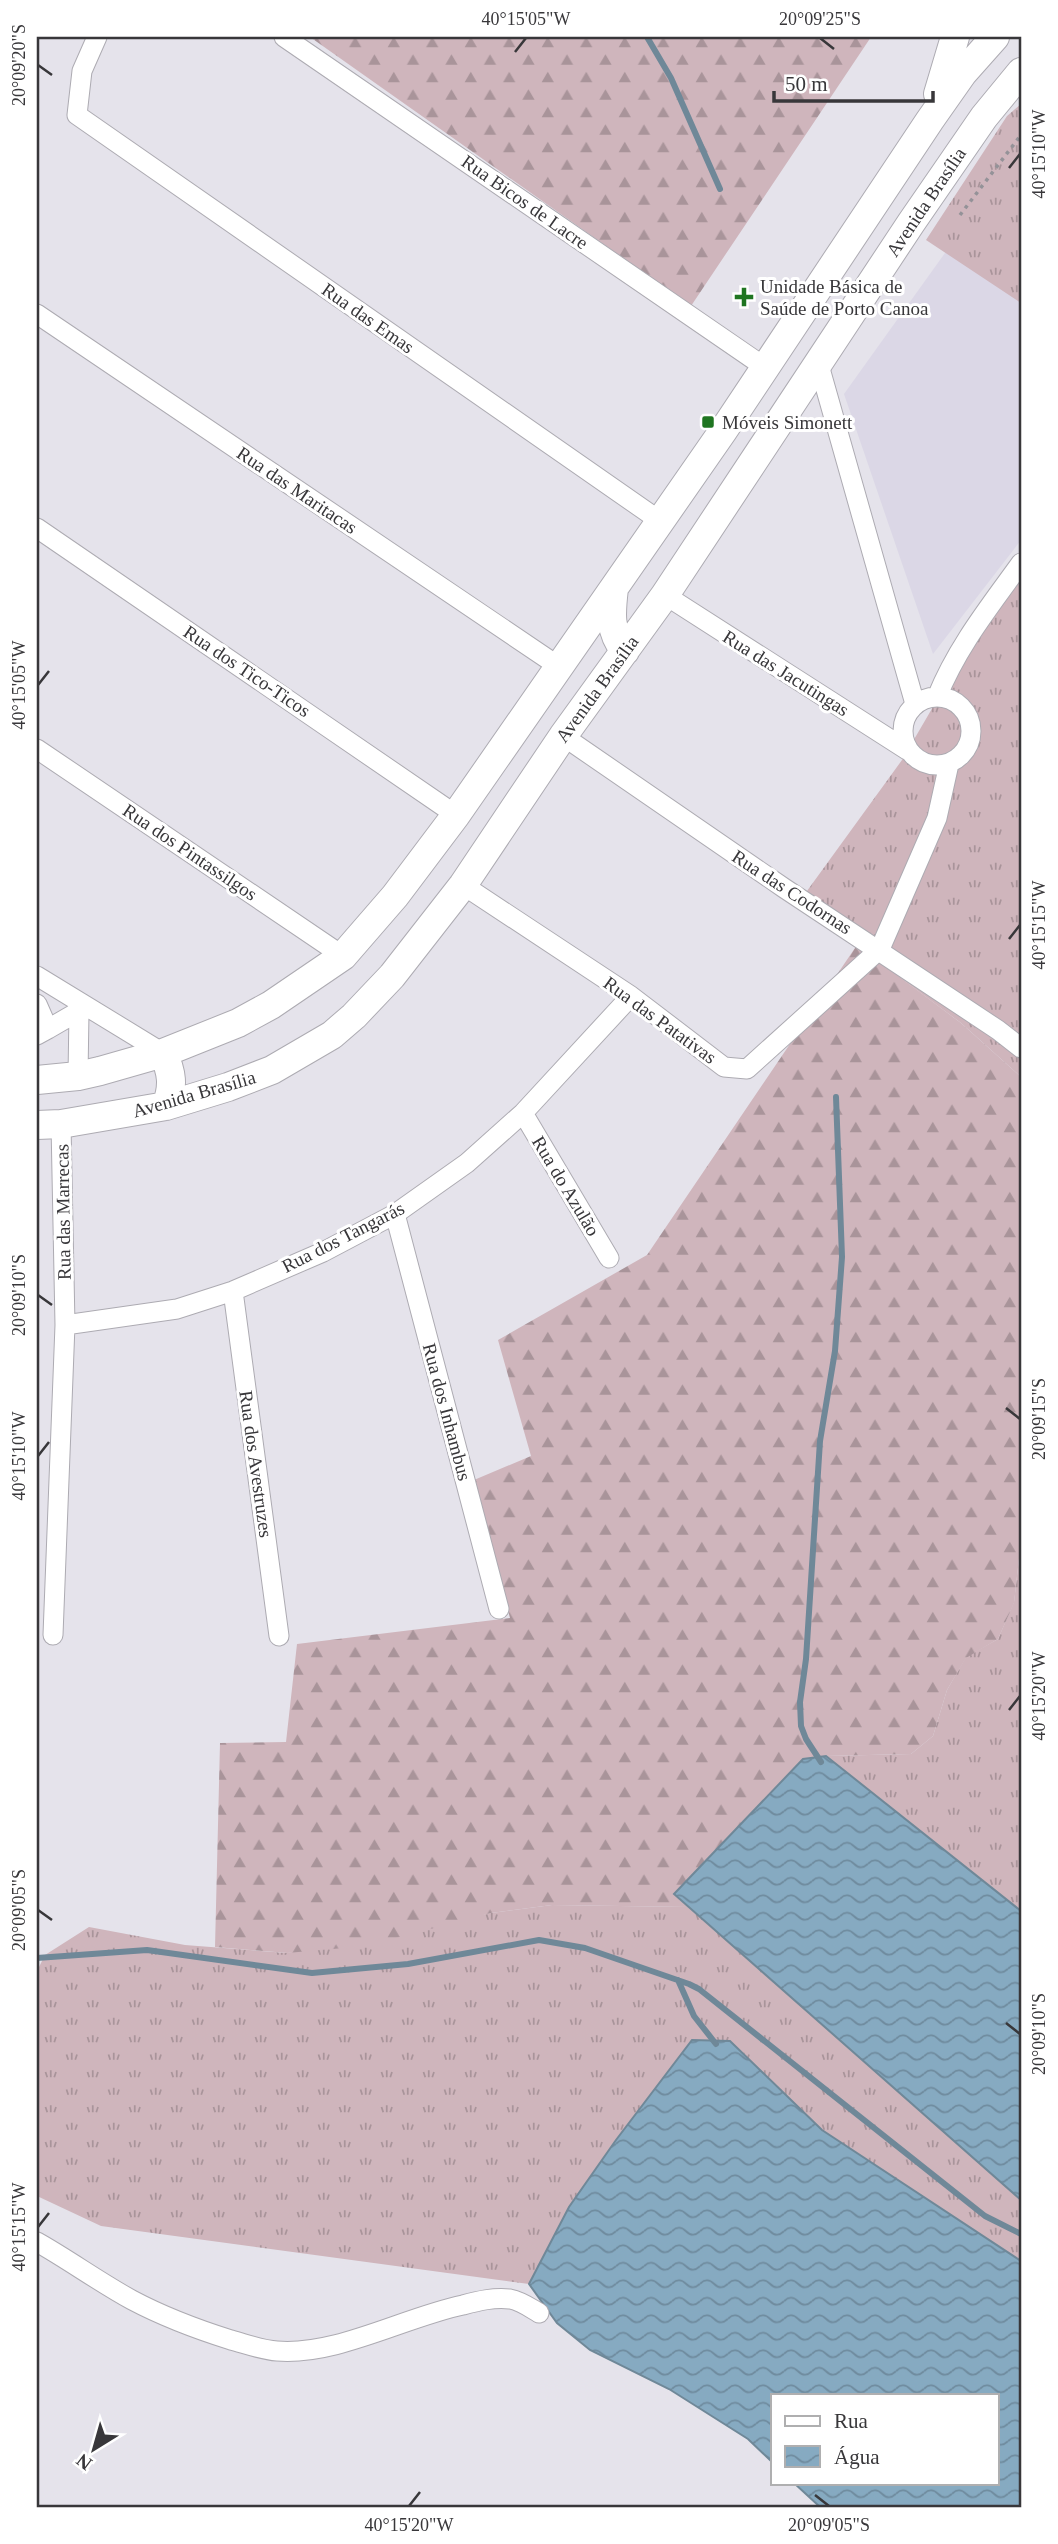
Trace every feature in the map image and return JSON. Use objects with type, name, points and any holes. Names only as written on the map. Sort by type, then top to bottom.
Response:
[{"type":"street","name":"Rua das Emas","points":[[97,37],[82,71],[77,115],[660,521]]},
{"type":"street","name":"Rua Bicos de Lacre","points":[[284,37],[766,368]]},
{"type":"street","points":[[930,120],[955,37]]},
{"type":"street","points":[[37,1080],[78,1076],[163,1053],[249,1017],[304,984],[342,956],[395,896],[456,815],[766,368],[930,120],[963,73],[995,37]]},
{"type":"street","name":"Avenida Brasília","points":[[49,1124],[166,1106],[272,1070],[332,1035],[392,976],[463,885],[563,736],[665,595],[911,223],[984,117],[1021,72]]},
{"type":"street","name":"Rua das Maritacas","points":[[37,314],[558,666]]},
{"type":"street","points":[[819,365],[915,704]]},
{"type":"street","name":"Rua dos Tico-Ticos","points":[[37,528],[456,815]]},
{"type":"street","points":[[937,697],[960,648],[1021,563]]},
{"type":"street","points":[[614,589],[612,626],[625,651]]},
{"type":"street","name":"Rua das Jacutingas","points":[[665,595],[907,750]]},
{"type":"street","points":[[937,697],[960,705],[971,726],[971,738],[967,749],[959,758],[937,766],[925,764],[907,750],[902,738],[902,725],[915,704],[926,698],[937,697]]},
{"type":"street","points":[[524,717],[536,719],[563,736]]},
{"type":"street","name":"Rua das Codornas","points":[[563,736],[784,888],[880,949],[1021,1048]]},
{"type":"street","name":"Rua dos Pintassilgos","points":[[37,749],[342,956]]},
{"type":"street","points":[[880,949],[937,818],[948,764]]},
{"type":"street","name":"Rua das Patativas","points":[[463,885],[631,996],[724,1067],[747,1069],[880,949]]},
{"type":"street","points":[[37,976],[83,1009],[163,1053],[172,1075],[166,1106]]},
{"type":"street","name":"Rua dos Tangarás","points":[[65,1325],[177,1309],[233,1291],[323,1252],[395,1214],[467,1163],[523,1113],[631,996]]},
{"type":"street","points":[[37,1004],[43,1032],[83,1009]]},
{"type":"street","points":[[78,1076],[83,1009]]},
{"type":"street","name":"Rua do Azulão","points":[[523,1113],[609,1258]]},
{"type":"street","name":"Rua das Marrecas","points":[[49,1124],[65,1325],[53,1635]]},
{"type":"street","name":"Rua dos Inhambus","points":[[395,1214],[499,1609]]},
{"type":"street","name":"Rua dos Avestruzes","points":[[233,1291],[279,1636]]},
{"type":"street","points":[[37,2242],[130,2299],[169,2319],[278,2351],[309,2349],[354,2339],[451,2307],[480,2301],[501,2298],[513,2300],[539,2313]]},
{"type":"path","points":[[960,215],[1021,135]]},
{"type":"shaded area","points":[[950,246],[1021,301],[1021,540],[933,654],[844,394]]},
{"type":"green space","points":[[310,37],[871,37],[691,306]]},
{"type":"green space","points":[[1021,104],[1021,303],[926,240],[1007,116]]},
{"type":"green space","points":[[1021,556],[1021,1077],[961,1023],[799,902],[902,760]]},
{"type":"green space","points":[[857,945],[961,1023],[1021,1077],[1021,1541],[1014,1603],[998,1639],[966,1658],[947,1690],[933,1736],[911,1754],[803,1759],[674,1894],[688,1907],[552,1905],[491,1913],[366,1946],[287,1953],[215,1947],[220,1743],[286,1742],[297,1644],[510,1618],[474,1480],[531,1456],[498,1340],[647,1255]]},
{"type":"green space","points":[[1021,1541],[1021,1911],[826,1756],[911,1754],[933,1736],[947,1690],[966,1657],[998,1639],[1014,1602]]},
{"type":"green space","points":[[552,1905],[688,1907],[1021,2200],[1021,2261],[822,2130],[730,2041],[692,2040],[569,2207],[529,2284],[101,2226],[37,2196],[37,1971],[45,1955],[89,1927],[185,1945],[287,1953],[491,1913]]},
{"type":"water","points":[[826,1756],[1021,1911],[1021,2200],[674,1894],[803,1759]]},
{"type":"water","points":[[692,2040],[730,2041],[822,2130],[1021,2261],[1021,2507],[820,2507],[795,2484],[998,2484],[998,2394],[771,2394],[771,2461],[748,2439],[669,2389],[590,2350],[557,2323],[529,2284],[569,2207]]},
{"type":"waterway","points":[[647,37],[671,78],[720,189]]},
{"type":"waterway","points":[[821,1762],[801,1726],[800,1702],[806,1659],[820,1441],[835,1351],[842,1257],[836,1097]]},
{"type":"waterway","points":[[37,1958],[147,1950],[312,1973],[408,1964],[539,1940],[585,1948],[699,1989],[985,2216],[1021,2234]]},
{"type":"waterway","points":[[678,1980],[694,2016],[716,2044]]},
{"type":"place","name":"Unidade Básica de Saúde de Porto Canoa","points":[[744,297]]},
{"type":"place","name":"Móveis Simonett","points":[[708,422]]}]
